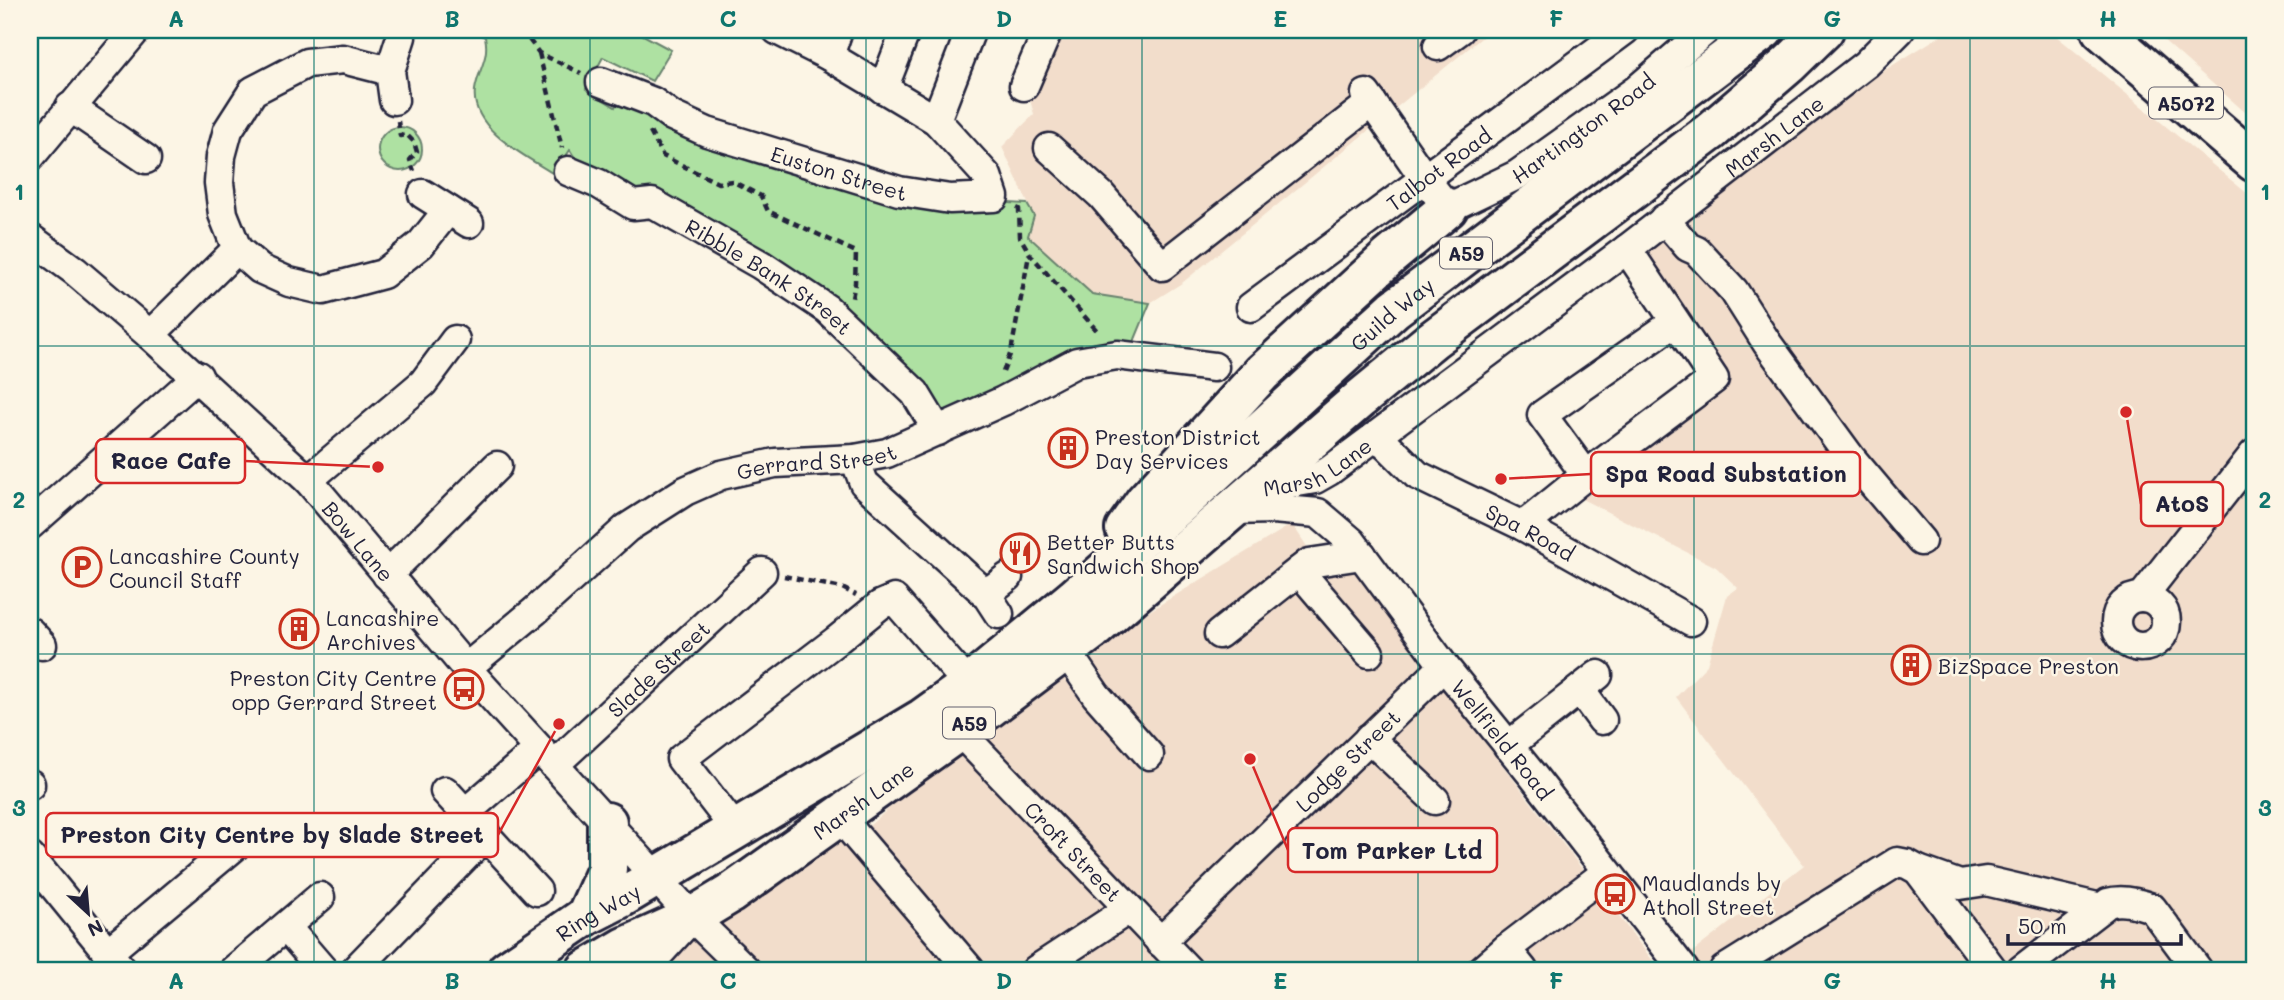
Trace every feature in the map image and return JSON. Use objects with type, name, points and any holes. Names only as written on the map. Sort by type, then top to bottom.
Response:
[{"type":"highway","name":"Guild Way","points":[[1074,598],[1394,309],[1764,30]]},
{"type":"highway","name":"A5072","points":[[2101,30],[2254,162]]},
{"type":"highway","name":"A59","points":[[1245,500],[1432,340],[1710,132],[1821,33]]},
{"type":"highway","points":[[1074,598],[1145,501],[1262,373],[1389,257],[1448,208]]},
{"type":"highway","name":"Marsh Lane","points":[[692,917],[730,894],[1066,651],[1245,500]]},
{"type":"highway","name":"Marsh Lane","points":[[655,876],[923,718],[969,685],[1074,598]]},
{"type":"highway","points":[[586,916],[607,869],[607,822]]},
{"type":"highway","name":"Ring Way","points":[[507,970],[586,916],[655,876]]},
{"type":"highway","name":"A59","points":[[586,970],[631,944],[692,917]]},
{"type":"street","points":[[30,158],[136,30]]},
{"type":"street","points":[[777,30],[829,56],[936,120],[988,176],[993,197]]},
{"type":"street","points":[[829,56],[838,30]]},
{"type":"street","points":[[884,89],[906,30]]},
{"type":"street","points":[[936,120],[971,30]]},
{"type":"street","points":[[1024,86],[1048,30]]},
{"type":"street","name":"Talbot Road","points":[[1251,307],[1625,30]]},
{"type":"street","name":"Hartington Road","points":[[1448,208],[1517,175],[1635,91],[1706,30]]},
{"type":"street","name":"Marsh Lane","points":[[1245,500],[1315,479],[1329,471],[1627,249],[1866,64],[1900,30]]},
{"type":"street","points":[[394,100],[390,71],[401,37]]},
{"type":"street","points":[[390,71],[343,60],[307,63],[253,91],[228,130],[219,183],[223,214],[237,249],[260,268],[289,282],[323,290],[383,274],[459,216],[423,194]]},
{"type":"street","name":"Euston Street","points":[[601,82],[653,102],[672,116],[707,132],[900,191],[950,199],[993,197]]},
{"type":"street","points":[[1049,148],[1101,195],[1162,266],[1369,98],[1448,208]]},
{"type":"street","points":[[70,107],[146,159]]},
{"type":"street","name":"Ribble Bank Street","points":[[568,171],[599,184],[633,205],[652,203],[761,265],[827,309],[915,393],[938,431]]},
{"type":"street","points":[[1664,219],[1688,247],[1696,251],[1734,291],[1767,343],[1851,458],[1921,541]]},
{"type":"street","name":"Bow Lane","points":[[30,238],[75,271],[198,376],[308,480],[466,668],[655,876]]},
{"type":"street","points":[[150,335],[237,249]]},
{"type":"street","points":[[1522,526],[1714,379],[1627,249]]},
{"type":"street","points":[[1586,475],[1542,415],[1675,322]]},
{"type":"street","points":[[308,480],[423,383],[455,340]]},
{"type":"street","name":"Gerrard Street","points":[[466,668],[535,611],[627,528],[685,491],[722,475],[775,463],[855,459],[887,453],[1003,401],[1077,362],[1117,355],[1214,367]]},
{"type":"street","points":[[30,525],[198,376]]},
{"type":"street","name":"Spa Road","points":[[1377,436],[1417,475],[1522,526],[1690,621]]},
{"type":"street","points":[[855,459],[864,483],[993,604],[1008,577]]},
{"type":"street","points":[[2142,597],[2250,459]]},
{"type":"street","points":[[387,575],[498,466]]},
{"type":"street","points":[[1245,500],[1318,513],[1329,471]]},
{"type":"street","name":"Wellfield Road","points":[[1318,513],[1352,542],[1444,666],[1684,970]]},
{"type":"street","points":[[1219,634],[1309,563],[1362,555]]},
{"type":"street","points":[[1299,571],[1369,653]]},
{"type":"street","name":"Slade Street","points":[[466,813],[546,757],[762,572]]},
{"type":"street","points":[[736,830],[681,759],[880,605],[894,599],[969,685]]},
{"type":"street","points":[[1066,651],[1096,695],[1149,755]]},
{"type":"street","name":"Lodge Street","points":[[1160,942],[1444,666]]},
{"type":"street","points":[[1508,746],[1589,683],[1602,720]]},
{"type":"street","name":"Croft Street","points":[[959,730],[1188,970]]},
{"type":"street","points":[[1369,738],[1435,800]]},
{"type":"street","points":[[445,791],[537,891]]},
{"type":"street","points":[[839,816],[970,970]]},
{"type":"street","points":[[355,970],[486,835]]},
{"type":"street","points":[[30,857],[114,961],[247,836]]},
{"type":"street","points":[[1724,970],[1897,862],[1960,885],[1986,881],[2101,908]]},
{"type":"street","points":[[1918,870],[1993,970]]},
{"type":"street","points":[[1482,970],[1514,959],[1607,872]]},
{"type":"street","points":[[655,876],[746,970]]},
{"type":"street","points":[[234,970],[320,897]]},
{"type":"street","points":[[2021,970],[2101,908],[2115,901],[2152,908],[2198,970]]},
{"type":"street","points":[[1036,970],[1129,909]]},
{"type":"street","name":"Marsh Lane","points":[[644,970],[692,917]]},
{"type":"street","points":[[286,927],[323,970]]},
{"type":"path","points":[[521,30],[539,53],[568,171]]},
{"type":"path","points":[[539,53],[601,82]]},
{"type":"path","points":[[394,100],[400,136],[407,135],[415,142],[417,152],[410,160],[423,194]]},
{"type":"path","points":[[653,102],[645,119],[663,156],[718,183],[732,181],[761,196],[768,211],[856,252],[851,303],[841,322]]},
{"type":"path","points":[[993,197],[1019,209],[1020,237],[1030,254],[1117,355]]},
{"type":"path","points":[[1003,401],[998,382],[1011,352],[1030,254]]},
{"type":"path","points":[[762,572],[842,589],[880,605]]},
{"type":"shaded area","points":[[1057,30],[1491,30],[1182,283],[1150,303],[1092,294],[1028,236],[1034,216],[1002,147],[1034,114],[1030,100]]},
{"type":"shaded area","points":[[1950,30],[2049,30],[2254,199],[2254,970],[1702,970],[1690,954],[1804,865],[1676,697],[1707,665],[1727,596],[1738,588],[1716,567],[1566,491],[1714,379],[1627,249],[1742,158]]},
{"type":"shaded area","points":[[2152,30],[2254,30],[2254,120]]},
{"type":"shaded area","points":[[1292,524],[1318,563],[1355,554],[1483,740],[1660,970],[655,970],[670,955],[835,841],[854,839],[1001,711],[1153,609]]},
{"type":"green space","points":[[471,30],[634,30],[671,50],[652,81],[603,57],[586,89],[615,107],[619,96],[653,109],[992,202],[1027,204],[1034,216],[1028,236],[1092,294],[1150,303],[1131,349],[941,424],[848,322],[582,169],[570,150],[554,174],[503,140],[481,117],[476,104],[476,83],[485,58],[486,44],[485,37]]},
{"type":"green space","points":[[400,127],[415,134],[422,149],[415,164],[400,171],[385,164],[378,149],[385,134]]},
{"type":"place","name":"AtoS","points":[[2126,412]]},
{"type":"place","name":"Preston District Day Services","points":[[1068,448]]},
{"type":"place","name":"Race Cafe","points":[[378,467]]},
{"type":"place","name":"Spa Road Substation","points":[[1501,479]]},
{"type":"place","name":"Better Butts Sandwich Shop","points":[[1020,553]]},
{"type":"place","name":"Lancashire County Council Staff","points":[[82,567]]},
{"type":"place","name":"Lancashire Archives","points":[[299,629]]},
{"type":"place","name":"BizSpace Preston","points":[[1911,665]]},
{"type":"place","name":"Preston City Centre opp Gerrard Street","points":[[464,689]]},
{"type":"place","name":"Preston City Centre by Slade Street","points":[[559,724]]},
{"type":"place","name":"Tom Parker Ltd","points":[[1250,759]]},
{"type":"place","name":"Maudlands by Atholl Street","points":[[1615,894]]}]
